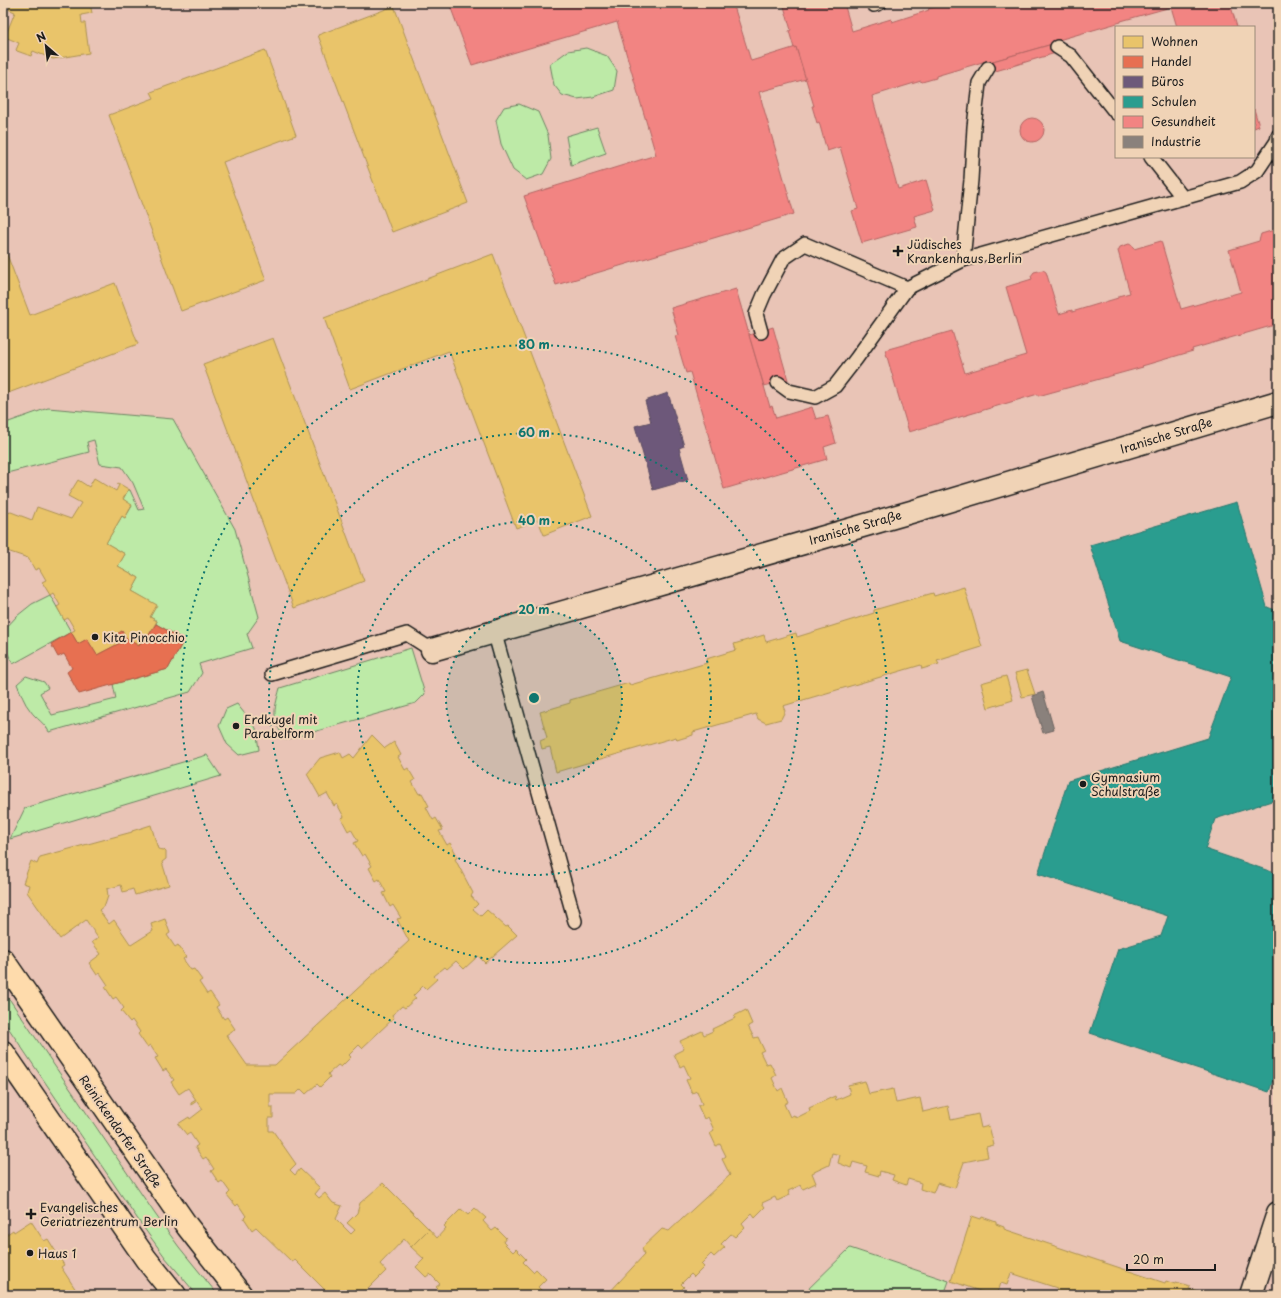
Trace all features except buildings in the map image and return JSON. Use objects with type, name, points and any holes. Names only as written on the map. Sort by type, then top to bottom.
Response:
[{"type":"main road","name":"Reinickendorfer Straße","points":[[4,963],[187,1226],[242,1295]]},
{"type":"main road","points":[[3,1052],[146,1259],[175,1295]]},
{"type":"street","name":"Iranische Straße","points":[[432,650],[911,512],[1278,402]]},
{"type":"street","points":[[1251,1295],[1278,1213]]},
{"type":"lane","points":[[873,3],[874,5],[880,3]]},
{"type":"lane","points":[[1057,48],[1071,56],[1115,112]]},
{"type":"lane","points":[[963,260],[979,83],[988,68]]},
{"type":"lane","points":[[778,383],[789,391],[815,397],[835,386],[907,288],[963,260],[1240,182],[1257,171],[1277,141],[1278,136]]},
{"type":"lane","points":[[1152,158],[1183,198]]},
{"type":"lane","points":[[761,332],[756,314],[767,289],[783,259],[805,244],[907,288]]},
{"type":"lane","points":[[494,631],[575,921]]},
{"type":"lane","points":[[272,674],[407,634],[432,650]]},
{"type":"green space","points":[[586,48],[607,56],[617,71],[614,90],[593,97],[577,99],[562,95],[554,85],[550,64],[568,51]]},
{"type":"green space","points":[[519,104],[538,112],[548,135],[551,159],[543,174],[526,180],[513,170],[501,144],[496,120],[504,107]]},
{"type":"green space","points":[[597,127],[606,153],[571,165],[566,136]]},
{"type":"green space","points":[[48,408],[173,419],[235,529],[259,617],[247,634],[252,648],[199,664],[202,673],[190,692],[49,732],[28,707],[17,684],[26,676],[44,682],[48,688],[40,693],[52,715],[116,699],[113,684],[168,669],[184,640],[156,624],[157,621],[150,617],[156,605],[132,591],[139,578],[118,566],[125,554],[106,543],[122,516],[125,518],[132,506],[123,499],[128,490],[130,490],[139,510],[144,509],[133,483],[122,467],[100,464],[94,440],[87,442],[89,452],[3,474],[3,424]]},
{"type":"green space","points":[[50,595],[71,632],[13,664],[4,646],[5,629],[17,616],[32,604]]},
{"type":"green space","points":[[411,648],[425,694],[416,703],[285,740],[278,726],[275,715],[280,688]]},
{"type":"green space","points":[[237,704],[256,728],[259,750],[239,755],[227,744],[219,726],[226,709]]},
{"type":"green space","points":[[207,755],[221,776],[10,839],[25,808]]},
{"type":"green space","points":[[3,995],[10,1000],[155,1214],[179,1247],[218,1295],[197,1295],[165,1257],[141,1224],[3,1020]]},
{"type":"green space","points":[[850,1248],[949,1281],[944,1295],[802,1295]]},
{"type":"place","name":"Jüdisches Krankenhaus Berlin","points":[[898,251]]},
{"type":"place","name":"Kita Pinocchio","points":[[95,637]]},
{"type":"place","name":"Erdkugel mit Parabelform","points":[[236,726]]},
{"type":"place","name":"Gymnasium Schulstraße","points":[[1083,784]]},
{"type":"place","name":"Evangelisches Geriatriezentrum Berlin","points":[[31,1214]]},
{"type":"place","name":"Haus 1","points":[[30,1253]]}]
